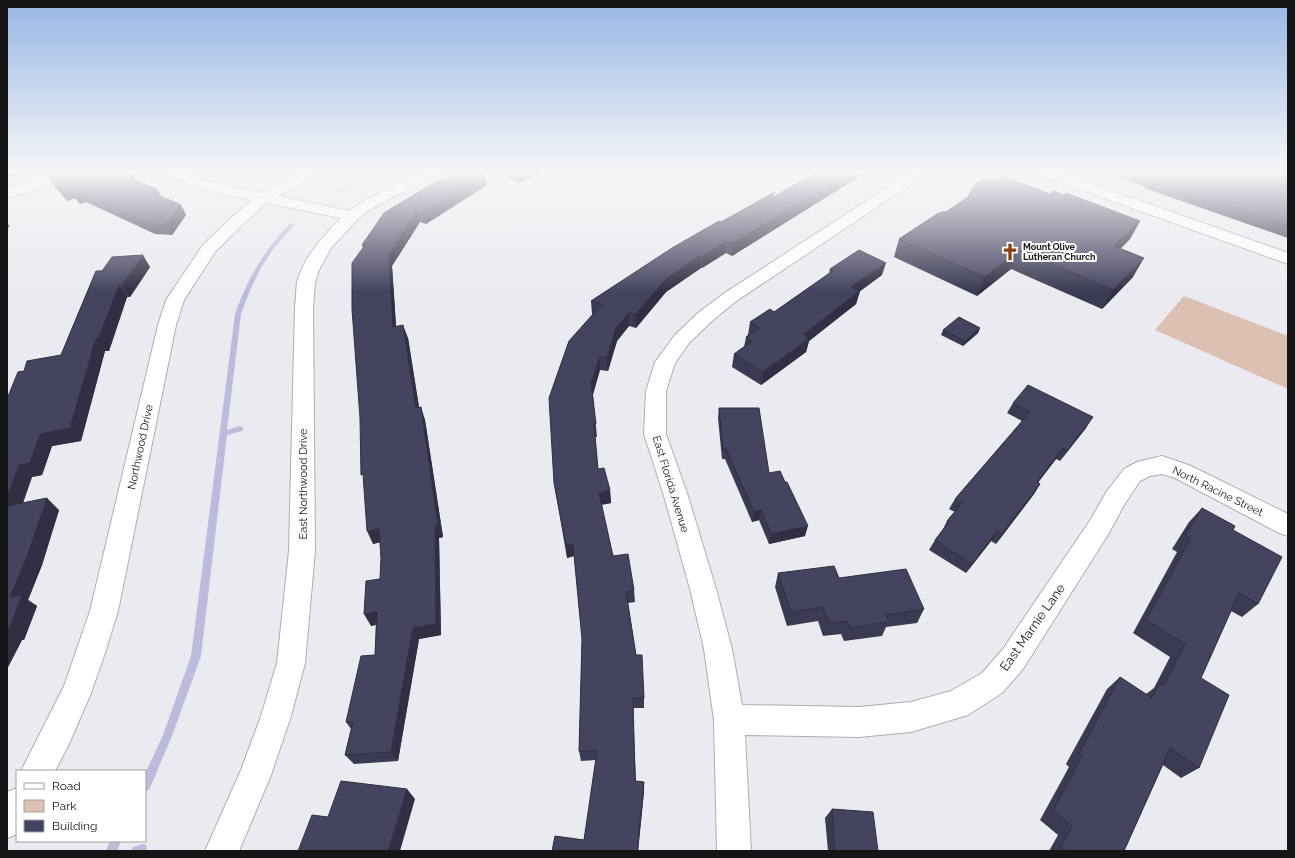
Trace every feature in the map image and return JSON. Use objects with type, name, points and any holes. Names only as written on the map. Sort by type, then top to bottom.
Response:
[{"type":"street","name":"Northwood Drive","points":[[38,770],[76,697],[93,652],[104,611],[167,325],[175,300],[209,249],[248,212]]},
{"type":"street","points":[[333,212],[352,216]]},
{"type":"street","name":"East Northwood Drive","points":[[222,851],[255,775],[276,716],[291,663],[302,550],[304,307],[306,283],[310,270],[324,246],[357,212]]},
{"type":"street","name":"East Florida Avenue","points":[[734,851],[729,720],[718,649],[703,589],[676,496],[655,434],[656,391],[666,362],[682,339],[729,298],[828,234],[858,212]]},
{"type":"street","points":[[1157,212],[1288,259]]},
{"type":"street","name":"North Racine Street","points":[[1146,468],[1162,465],[1183,472],[1288,526]]},
{"type":"street","name":"East Marnie Lane","points":[[729,720],[859,722],[911,717],[957,704],[992,683],[1013,659],[1100,526],[1115,498],[1132,475],[1146,468]]},
{"type":"street","points":[[7,820],[16,806]]},
{"type":"green space","points":[[1184,296],[1288,336],[1288,389],[1155,330]]},
{"type":"building","points":[[124,212],[175,212],[166,224],[149,224]]},
{"type":"building","points":[[416,212],[389,254],[393,327],[403,325],[416,408],[421,407],[438,525],[435,526],[436,624],[413,628],[391,752],[345,755],[353,722],[346,722],[361,656],[375,655],[377,612],[364,614],[366,581],[380,579],[381,558],[379,529],[367,531],[363,474],[361,475],[360,418],[352,309],[352,263],[365,245],[362,245],[384,213]]},
{"type":"building","points":[[739,212],[784,212],[733,243],[727,241],[703,256],[701,255],[666,279],[635,315],[629,313],[616,328],[607,358],[600,357],[591,383],[596,424],[594,424],[598,469],[604,468],[610,490],[599,493],[613,556],[628,554],[634,590],[626,592],[636,655],[642,655],[644,698],[633,698],[635,781],[644,782],[637,851],[552,851],[555,836],[584,840],[597,751],[579,751],[582,639],[573,544],[566,545],[554,483],[549,398],[569,341],[602,304],[591,301],[672,248],[719,221],[721,222]]},
{"type":"building","name":"Mount Olive Lutheran Church","points":[[942,212],[1116,212],[1140,221],[1114,246],[1144,258],[1113,290],[1019,250],[985,277],[899,239]]},
{"type":"building","points":[[1247,212],[1288,212],[1288,226]]},
{"type":"building","points":[[859,250],[886,263],[851,287],[860,291],[804,334],[808,336],[806,337],[809,339],[763,372],[734,354],[752,341],[746,337],[759,328],[750,322],[770,309],[774,312],[833,271],[830,269]]},
{"type":"building","points":[[143,255],[122,285],[119,285],[99,338],[96,339],[70,428],[40,434],[30,463],[19,465],[7,498],[7,399],[18,372],[24,371],[27,361],[61,355],[96,271],[102,271],[112,257]]},
{"type":"building","points":[[959,317],[980,328],[965,341],[943,330]]},
{"type":"building","points":[[1028,385],[1093,417],[1067,451],[1063,448],[1037,482],[1040,484],[1002,534],[997,531],[972,564],[935,540],[949,522],[947,521],[962,503],[955,499],[1030,412],[1013,403]]},
{"type":"building","points":[[719,408],[759,408],[769,473],[780,471],[785,482],[787,482],[808,526],[771,534],[761,510],[754,512],[726,449],[723,449]]},
{"type":"building","points":[[47,498],[28,554],[10,597],[22,595],[9,629],[7,629],[7,506]]},
{"type":"building","points":[[1202,508],[1235,526],[1233,530],[1282,557],[1258,604],[1239,593],[1201,678],[1229,695],[1199,768],[1170,748],[1124,851],[1066,851],[1061,847],[1072,826],[1053,811],[1082,756],[1079,754],[1120,677],[1152,698],[1160,683],[1164,686],[1185,644],[1146,620],[1191,538],[1185,535]]},
{"type":"building","points":[[834,566],[839,578],[906,569],[924,609],[886,615],[889,622],[850,628],[847,621],[829,623],[823,607],[791,612],[778,573]]},
{"type":"building","points":[[341,781],[407,789],[388,851],[298,851],[312,815],[328,817]]},
{"type":"building","points":[[832,809],[873,812],[878,851],[835,851]]},
{"type":"waterway","points":[[146,784],[167,736],[196,656],[238,314],[248,288],[259,266],[265,256],[291,225]]},
{"type":"waterway","points":[[224,433],[240,429]]},
{"type":"waterway","points":[[111,851],[116,842]]},
{"type":"waterway","points":[[137,851],[142,849]]},
{"type":"place","name":"Mount Olive Lutheran Church","points":[[1010,252]]}]
